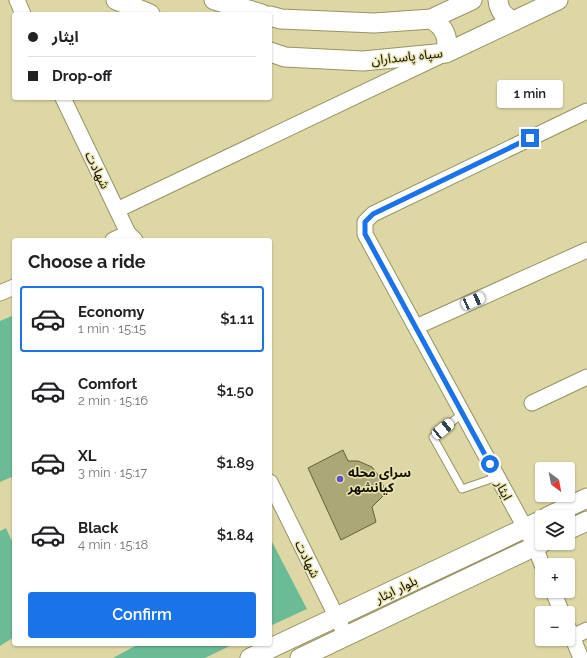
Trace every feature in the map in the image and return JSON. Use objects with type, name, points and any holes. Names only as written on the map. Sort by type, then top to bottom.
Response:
[{"type":"street","points":[[17,0],[22,12]]},
{"type":"street","points":[[116,0],[145,12]]},
{"type":"street","points":[[214,0],[255,12]]},
{"type":"street","points":[[272,17],[281,19],[374,23],[431,19],[472,0]]},
{"type":"street","points":[[498,0],[499,8],[505,16],[514,21]]},
{"type":"street","name":"سپاه پاسداران","points":[[272,53],[285,57],[363,61],[446,53],[558,0]]},
{"type":"street","points":[[117,210],[446,53],[448,40],[446,34],[442,28],[431,19]]},
{"type":"street","name":"شهادت","points":[[64,100],[117,210],[132,237]]},
{"type":"street","name":"ایثار","points":[[535,540],[525,528],[365,234],[365,222],[373,214],[587,111]]},
{"type":"street","points":[[416,327],[587,250]]},
{"type":"street","points":[[0,293],[12,287]]},
{"type":"street","points":[[532,403],[587,377]]},
{"type":"street","name":"شهادت","points":[[272,486],[346,636]]},
{"type":"street","points":[[562,510],[587,498]]},
{"type":"street","points":[[575,527],[587,521]]},
{"type":"street","name":"بلوار ایثار","points":[[250,658],[535,523]]},
{"type":"street","points":[[300,658],[535,545]]},
{"type":"street","points":[[575,631],[587,630]]},
{"type":"street","points":[[575,644],[581,658]]},
{"type":"lane","points":[[463,413],[433,437],[462,489],[497,477]]},
{"type":"green space","points":[[12,316],[12,477],[0,482],[0,321]]},
{"type":"green space","points":[[6,528],[12,542],[12,638],[0,646],[0,531]]},
{"type":"green space","points":[[272,542],[307,609],[272,625]]},
{"type":"green space","points":[[135,646],[230,646],[205,658],[113,658]]},
{"type":"building","points":[[343,450],[348,461],[358,461],[372,467],[381,479],[384,489],[383,496],[372,507],[376,522],[341,540],[308,468]]},
{"type":"place","name":"سرای محله کیانشهر","points":[[340,479]]},
{"type":"route","points":[[490,464],[365,234],[365,222],[373,214],[530,138]]}]
